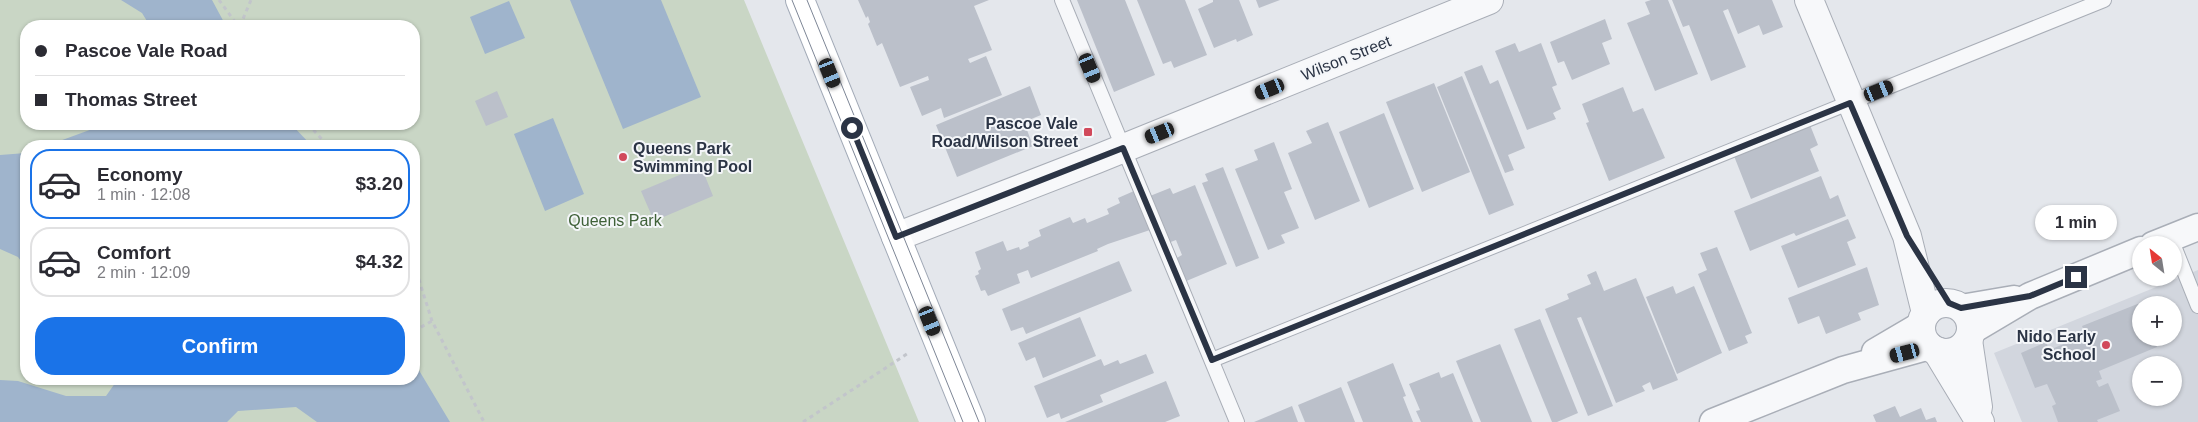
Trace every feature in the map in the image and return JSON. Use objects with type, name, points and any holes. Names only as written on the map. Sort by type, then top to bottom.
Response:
[{"type":"main road","points":[[800,0],[971,422]]},
{"type":"street","name":"Wilson Street","points":[[896,237],[1123,148],[1489,0]]},
{"type":"street","points":[[1809,0],[1850,103],[1945,327],[1980,422]]},
{"type":"street","points":[[2182,236],[2198,227]]},
{"type":"street","points":[[1713,422],[1945,327],[2030,296],[2132,254]]},
{"type":"lane","points":[[1062,0],[1237,422]]},
{"type":"lane","points":[[1212,360],[2104,0]]},
{"type":"lane","points":[[2182,273],[2198,306]]},
{"type":"path","points":[[219,0],[234,20]]},
{"type":"path","points":[[242,20],[251,0]]},
{"type":"path","points":[[313,130],[323,140]]},
{"type":"path","points":[[420,283],[432,321],[484,422]]},
{"type":"path","points":[[420,328],[432,321]]},
{"type":"path","points":[[803,422],[913,350]]},
{"type":"shaded area","name":"Nido Early School","points":[[2198,270],[2198,422],[2022,422],[1994,353],[2132,297],[2132,346],[2182,346],[2182,296],[2134,296],[2159,286],[2182,286],[2182,277]]},
{"type":"green space","name":"Queens Park","points":[[0,0],[744,0],[919,422],[0,422]]},
{"type":"water","points":[[121,0],[212,0],[223,20],[146,20],[142,13]]},
{"type":"water","points":[[570,0],[661,0],[701,97],[623,129]]},
{"type":"water","points":[[509,1],[525,38],[485,54],[470,17]]},
{"type":"water","points":[[553,118],[584,194],[545,211],[514,134]]},
{"type":"water","points":[[90,130],[297,130],[306,140],[62,140]]},
{"type":"water","points":[[20,153],[20,260],[0,249],[0,155]]},
{"type":"water","points":[[420,372],[450,422],[317,422],[296,407],[238,411],[227,422],[0,422],[0,380],[18,381],[20,382],[20,385],[31,385],[66,396],[106,396],[114,385],[420,385]]},
{"type":"building","points":[[858,0],[989,0],[974,6],[992,50],[968,59],[970,63],[986,56],[1002,95],[944,118],[941,108],[922,116],[910,87],[929,80],[928,76],[900,87],[882,43],[877,46],[868,24],[870,22],[868,16],[866,18]]},
{"type":"building","points":[[1077,0],[1125,0],[1155,75],[1114,92]]},
{"type":"building","points":[[1137,0],[1185,0],[1207,55],[1174,68],[1171,61],[1163,64]]},
{"type":"building","points":[[1213,0],[1239,0],[1253,35],[1237,42],[1236,39],[1214,48],[1198,9],[1213,2]]},
{"type":"building","points":[[1256,0],[1280,0],[1259,8]]},
{"type":"building","points":[[1668,0],[1698,74],[1655,91],[1627,23],[1650,14],[1645,2]]},
{"type":"building","points":[[1672,0],[1772,0],[1783,27],[1763,35],[1759,25],[1738,34],[1728,9],[1723,11],[1746,67],[1711,81],[1689,25],[1683,27]]},
{"type":"building","points":[[1605,19],[1612,39],[1602,43],[1610,64],[1572,80],[1564,61],[1558,63],[1550,42]]},
{"type":"building","points":[[1515,43],[1519,52],[1541,43],[1557,85],[1552,87],[1561,109],[1553,113],[1556,119],[1527,130],[1495,51]]},
{"type":"building","points":[[1482,65],[1490,84],[1498,80],[1525,148],[1508,155],[1514,170],[1505,173],[1464,72]]},
{"type":"building","points":[[1462,76],[1514,205],[1489,215],[1437,87]]},
{"type":"building","points":[[1434,83],[1470,172],[1422,192],[1386,102]]},
{"type":"building","points":[[1030,86],[1041,115],[1024,122],[1033,146],[957,177],[936,125]]},
{"type":"building","points":[[1623,87],[1633,112],[1643,108],[1665,158],[1609,181],[1586,123],[1589,122],[1582,104]]},
{"type":"building","points":[[497,91],[508,117],[486,126],[475,101]]},
{"type":"building","points":[[1384,113],[1414,189],[1369,208],[1339,132]]},
{"type":"building","points":[[1328,122],[1360,201],[1315,220],[1288,153],[1312,143],[1306,131]]},
{"type":"building","points":[[1810,125],[1818,145],[1810,149],[1819,171],[1751,199],[1734,156]]},
{"type":"building","points":[[1274,142],[1292,189],[1284,192],[1299,228],[1281,235],[1285,243],[1268,250],[1235,169],[1258,160],[1254,150]]},
{"type":"building","points":[[701,166],[713,196],[654,221],[641,191]]},
{"type":"building","points":[[1223,167],[1259,258],[1236,267],[1202,183],[1208,181],[1205,174]]},
{"type":"building","points":[[1821,176],[1830,199],[1838,195],[1846,216],[1796,236],[1794,233],[1750,251],[1734,211]]},
{"type":"building","points":[[1195,185],[1227,264],[1184,282],[1175,259],[1182,255],[1176,240],[1168,243],[1150,196],[1170,188],[1173,194]]},
{"type":"building","points":[[1134,191],[1150,230],[1108,244],[1097,249],[1098,251],[1031,278],[1028,270],[1017,274],[1020,283],[988,296],[985,290],[981,291],[975,276],[979,274],[978,271],[981,269],[975,252],[1003,241],[1007,251],[1019,247],[1020,250],[1029,246],[1028,242],[1041,236],[1039,230],[1070,217],[1073,223],[1085,218],[1087,223],[1109,214],[1107,209],[1120,203],[1118,198]]},
{"type":"building","points":[[1848,219],[1856,238],[1847,242],[1856,265],[1798,288],[1781,246]]},
{"type":"building","points":[[1717,247],[1752,333],[1745,336],[1748,343],[1729,351],[1698,274],[1707,270],[1700,253]]},
{"type":"building","points":[[1119,261],[1132,291],[1026,334],[1023,327],[1011,331],[1002,309]]},
{"type":"building","points":[[1867,267],[1879,305],[1858,313],[1861,320],[1826,334],[1819,316],[1798,324],[1788,298]]},
{"type":"building","points":[[1596,271],[1604,291],[1636,278],[1678,380],[1653,390],[1650,382],[1642,386],[1645,391],[1616,403],[1581,317],[1577,318],[1613,406],[1588,416],[1545,309],[1569,299],[1567,294],[1591,284],[1587,275]]},
{"type":"building","points":[[1673,286],[1676,294],[1694,286],[1722,353],[1677,374],[1646,297]]},
{"type":"building","points":[[2132,306],[2132,346],[2157,347],[2099,371],[2102,379],[2096,381],[2099,387],[2108,383],[2120,411],[2097,420],[2098,422],[2058,422],[2052,406],[2056,404],[2047,384],[2035,388],[2021,353],[2046,342],[2049,350],[2086,335],[2082,326]]},
{"type":"building","points":[[1080,317],[1096,356],[1043,378],[1035,357],[1026,361],[1018,343]]},
{"type":"building","points":[[1540,319],[1578,413],[1557,422],[1552,422],[1514,329]]},
{"type":"building","points":[[1500,344],[1532,422],[1481,422],[1456,361]]},
{"type":"building","points":[[1146,354],[1154,373],[1100,395],[1103,402],[1061,419],[1059,413],[1047,418],[1034,386],[1101,359],[1104,366],[1118,360],[1120,364]]},
{"type":"building","points":[[1393,363],[1406,396],[1403,397],[1413,422],[1363,422],[1347,382]]},
{"type":"building","points":[[1439,372],[1441,378],[1453,373],[1473,422],[1421,422],[1416,411],[1420,410],[1409,384]]},
{"type":"building","points":[[1166,381],[1180,416],[1165,422],[1065,422]]},
{"type":"building","points":[[1341,387],[1355,422],[1305,422],[1298,405]]},
{"type":"building","points":[[1292,406],[1298,422],[1254,422]]},
{"type":"building","points":[[1895,406],[1900,417],[1921,408],[1926,420],[1935,417],[1937,422],[1876,422],[1873,415]]},
{"type":"tram line","points":[[792,0],[963,422]]},
{"type":"tram line","points":[[807,0],[979,422]]},
{"type":"place","name":"Pascoe Vale Road/Wilson Street","points":[[1088,132]]},
{"type":"place","name":"Queens Park Swimming Pool","points":[[623,157]]},
{"type":"place","name":"Nido Early School","points":[[2106,345]]},
{"type":"route","points":[[852,128],[896,237],[1123,148],[1212,360],[1850,103],[1907,236],[1949,303],[1961,308],[2030,296],[2076,277]]}]
